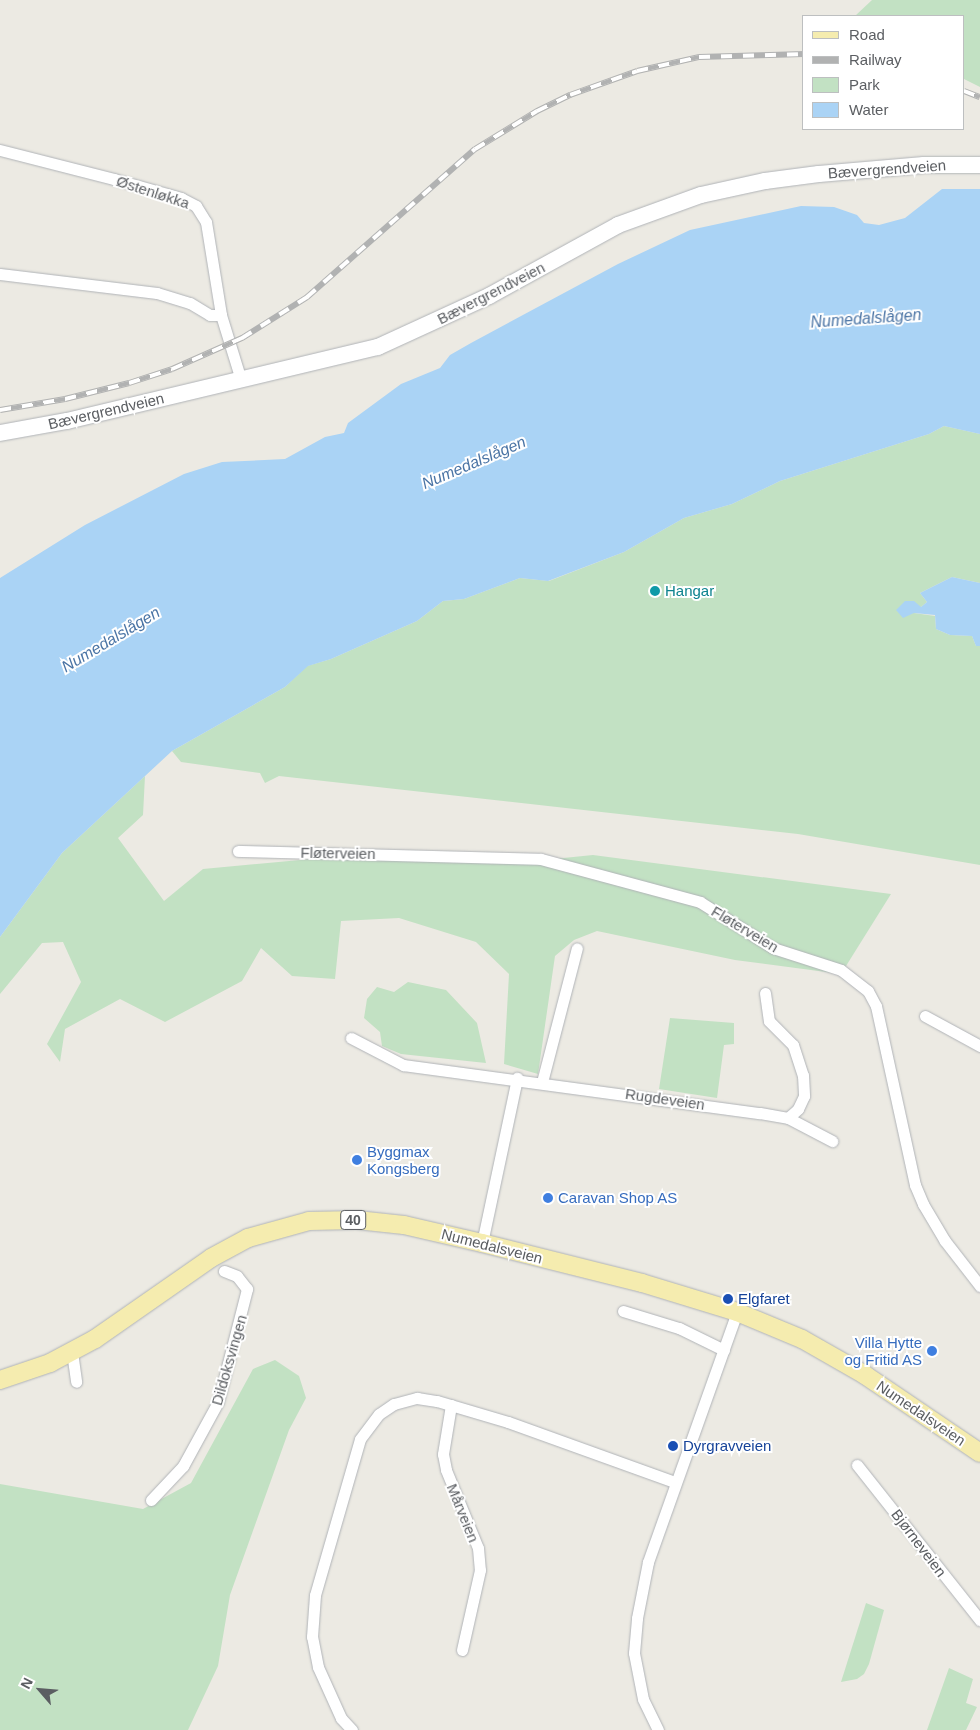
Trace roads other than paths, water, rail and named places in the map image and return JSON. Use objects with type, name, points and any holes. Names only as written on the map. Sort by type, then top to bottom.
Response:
[{"type":"main road","name":"Bævergrendveien","points":[[0,433],[339,359],[399,339],[489,296],[618,226],[683,200],[765,181],[819,174],[924,165],[980,165]]},
{"type":"main road","name":"Numedalsveien","points":[[0,1380],[72,1352],[114,1328],[211,1258],[248,1238],[290,1225],[332,1220],[381,1222],[482,1243],[642,1283],[737,1312],[802,1339],[857,1370],[980,1453]]},
{"type":"street","name":"Østenløkka","points":[[0,150],[114,179],[190,202],[206,222],[221,315],[241,380]]},
{"type":"street","points":[[0,274],[157,293],[190,303],[210,315],[221,315]]},
{"type":"street","name":"Fløterveien","points":[[238,851],[541,859],[700,902],[773,948],[841,970],[868,991],[876,1006],[915,1185],[923,1204],[945,1241],[980,1286]]},
{"type":"street","points":[[542,1082],[577,948]]},
{"type":"street","points":[[765,993],[769,1021],[793,1045],[803,1075],[804,1096],[798,1109],[788,1118]]},
{"type":"street","points":[[925,1016],[980,1046]]},
{"type":"street","name":"Rugdeveien","points":[[351,1038],[403,1064],[517,1078],[788,1118],[832,1141]]},
{"type":"street","points":[[482,1243],[517,1078]]},
{"type":"street","name":"Dildoksvingen","points":[[151,1500],[183,1466],[218,1402],[248,1289],[237,1276],[224,1271]]},
{"type":"street","points":[[623,1311],[679,1328],[724,1350]]},
{"type":"street","points":[[658,1730],[643,1699],[634,1653],[648,1562],[737,1312]]},
{"type":"street","points":[[72,1352],[76,1382]]},
{"type":"street","points":[[352,1730],[341,1718],[318,1667],[312,1637],[315,1596],[360,1439],[379,1414],[394,1404],[417,1398],[451,1405],[676,1482]]},
{"type":"street","name":"Mårveien","points":[[451,1405],[443,1454],[446,1470],[478,1548],[480,1570],[462,1650]]},
{"type":"street","name":"Bjørneveien","points":[[857,1466],[980,1620]]},
{"type":"water","name":"Numedalslågen","points":[[942,189],[980,189],[980,434],[944,426],[929,434],[780,481],[732,504],[684,518],[624,552],[548,581],[520,578],[464,599],[443,601],[417,621],[331,659],[308,666],[285,687],[172,751],[62,853],[0,937],[0,578],[85,525],[184,474],[222,462],[285,459],[325,437],[344,433],[348,423],[401,384],[440,368],[450,355],[618,264],[690,230],[801,206],[834,207],[857,215],[864,223],[879,225],[905,218]]},
{"type":"water","points":[[952,577],[980,583],[980,646],[976,646],[972,636],[950,635],[936,629],[935,615],[914,613],[903,618],[896,610],[905,601],[914,601],[921,607],[927,602],[920,593]]},
{"type":"railway","points":[[0,410],[65,399],[129,383],[172,369],[242,338],[307,297],[475,149],[537,111],[570,95],[637,71],[699,57],[802,54]]},
{"type":"railway","points":[[965,91],[980,97]]},
{"type":"place","name":"Hangar","points":[[655,591]]},
{"type":"place","name":"Byggmax Kongsberg","points":[[357,1160]]},
{"type":"place","name":"Caravan Shop AS","points":[[548,1198]]},
{"type":"place","name":"Elgfaret","points":[[728,1299]]},
{"type":"place","name":"Villa Hytte og Fritid AS","points":[[932,1351]]},
{"type":"place","name":"Dyrgravveien","points":[[673,1446]]}]
